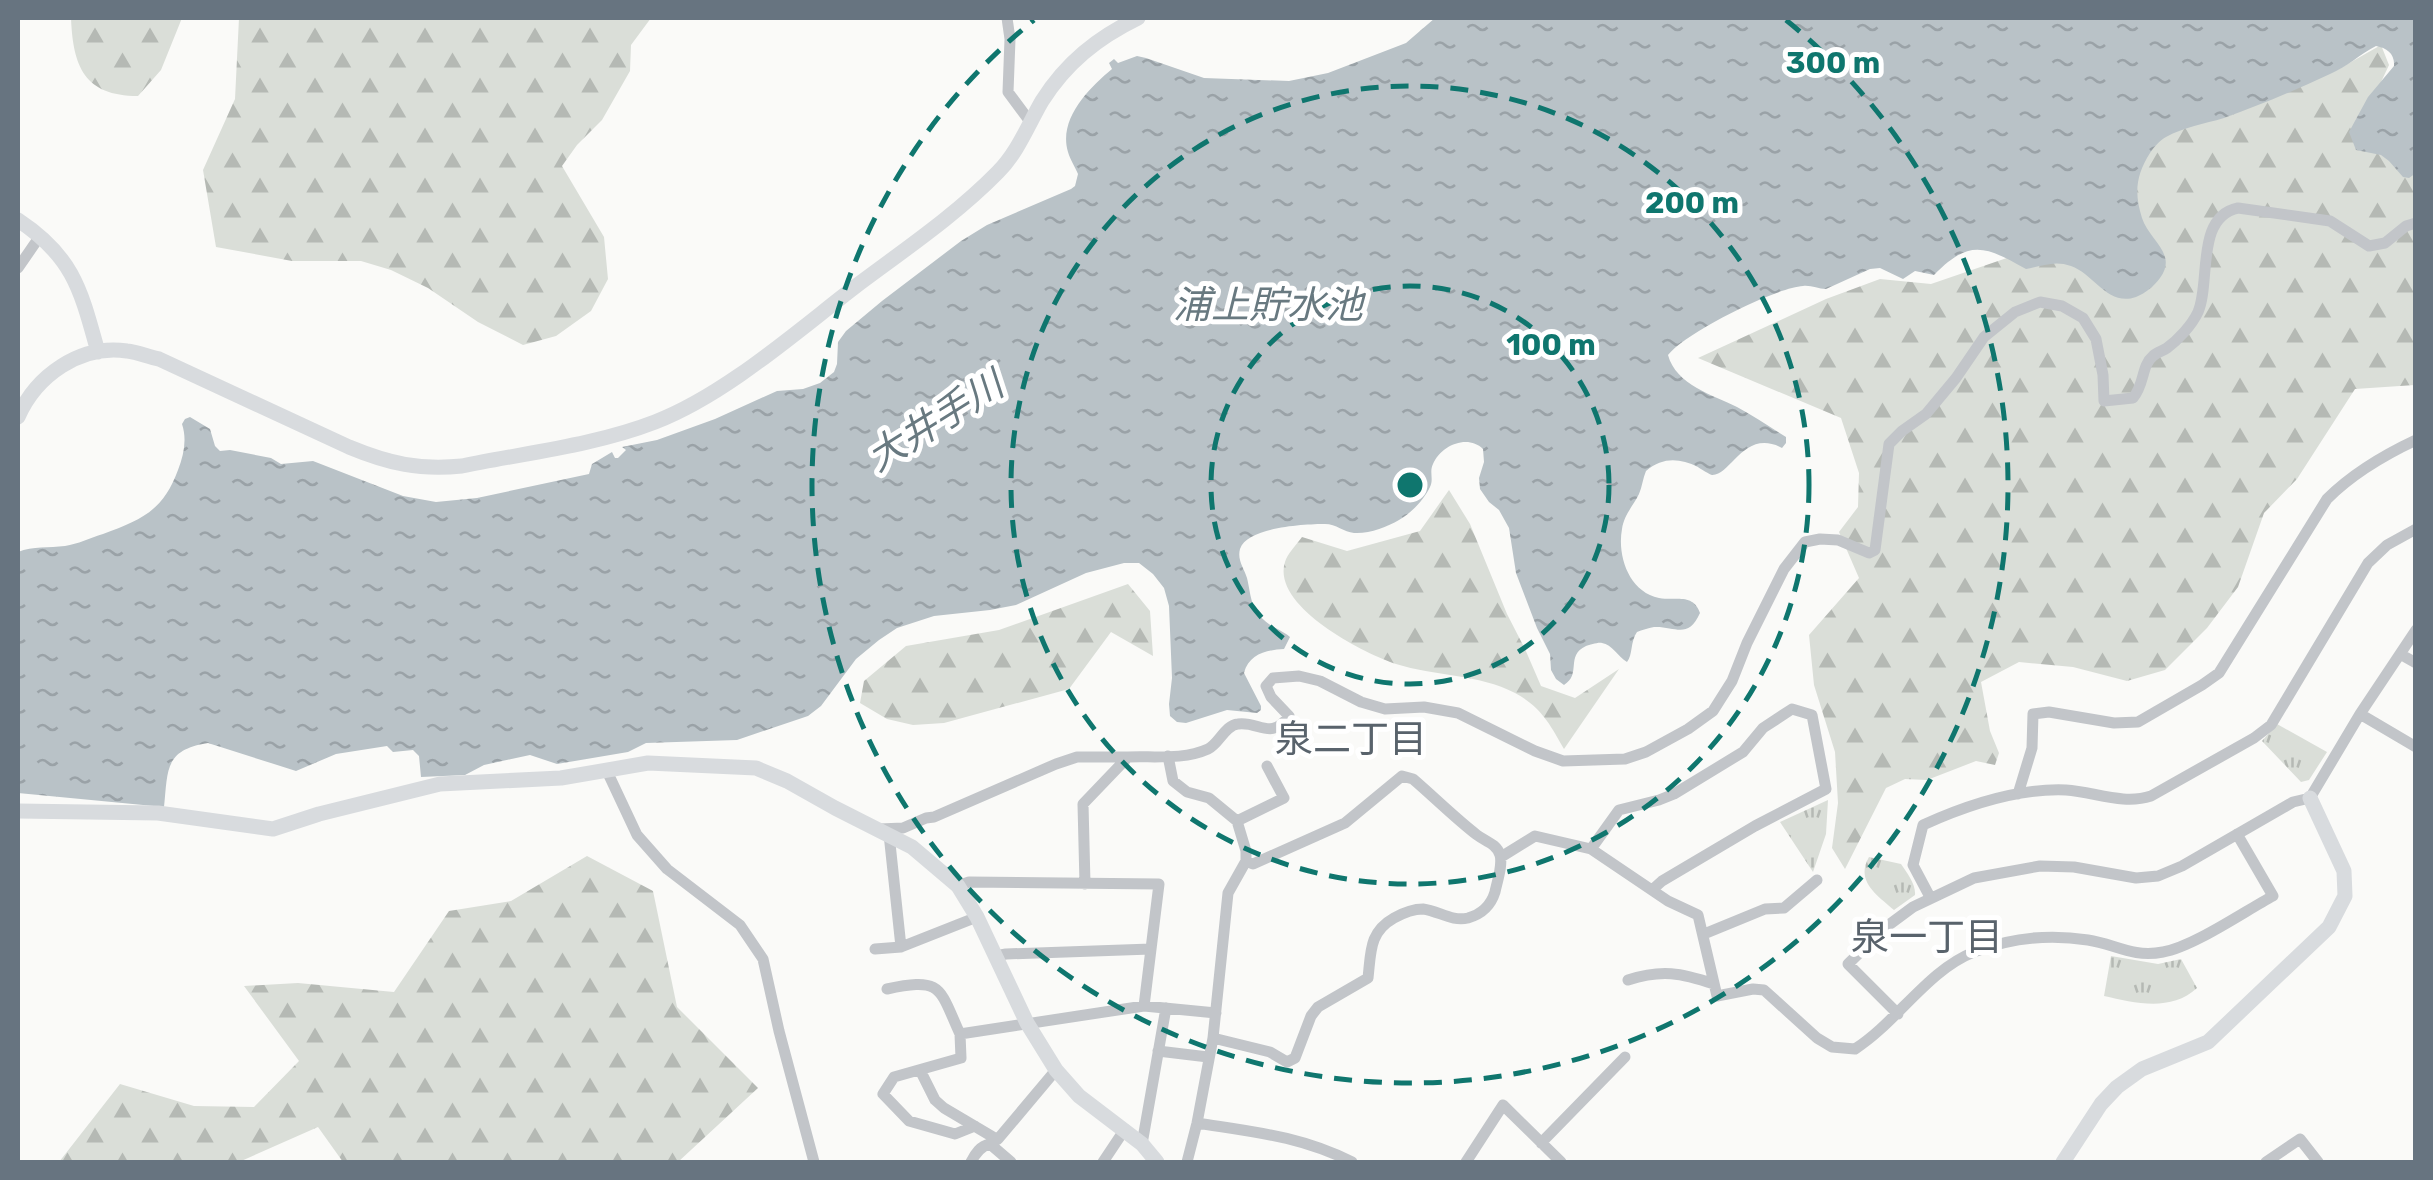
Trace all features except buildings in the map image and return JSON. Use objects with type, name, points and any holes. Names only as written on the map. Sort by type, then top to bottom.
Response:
[{"type":"street","points":[[1006,18],[1010,40],[1008,92],[1030,123]]},
{"type":"street","points":[[18,417],[31,393],[61,364],[98,352],[127,351],[158,359],[350,448],[413,467],[462,466],[611,436],[655,422],[690,406],[765,355],[968,201],[1005,166],[1043,100],[1074,59],[1138,18]]},
{"type":"street","points":[[885,831],[934,818],[1077,756],[1192,754],[1212,747],[1239,723],[1268,730],[1283,724],[1289,716],[1271,698],[1266,686],[1274,678],[1299,676],[1385,708],[1424,707],[1458,713],[1562,761],[1625,759],[1646,752],[1712,711],[1732,681],[1784,569],[1805,542],[1838,540],[1868,553],[1874,550],[1889,444],[1926,414],[1984,338],[2015,312],[2040,302],[2062,306],[2083,318],[2096,339],[2104,401],[2133,398],[2141,388],[2144,370],[2153,355],[2166,349],[2198,313],[2208,242],[2219,217],[2228,210],[2238,208],[2330,221],[2369,246],[2384,243],[2416,223]]},
{"type":"street","points":[[18,220],[63,258],[80,289],[98,352]]},
{"type":"street","points":[[18,268],[40,236]]},
{"type":"street","points":[[2018,794],[2032,748],[2033,714],[2049,712],[2114,723],[2138,722],[2202,686],[2219,672],[2328,499],[2343,483],[2416,440]]},
{"type":"street","points":[[1930,897],[1912,865],[1923,825],[1955,810],[2018,794],[2062,790],[2138,800],[2254,738],[2270,725],[2368,563],[2387,545],[2416,529]]},
{"type":"street","points":[[1898,1014],[1848,964],[1886,927],[1930,897],[1974,878],[2040,866],[2136,878],[2158,876],[2293,802],[2310,798],[2416,630]]},
{"type":"street","points":[[2400,654],[2416,663]]},
{"type":"street","points":[[1591,849],[1619,810],[1674,794],[1743,752],[1763,728],[1792,709],[1812,714],[1826,789],[1754,826],[1652,890]]},
{"type":"street","points":[[2360,714],[2416,747]]},
{"type":"street","points":[[1168,756],[1173,781],[1187,792],[1209,798],[1238,821],[1246,852],[1246,861],[1228,893],[1213,1038],[1186,1162]]},
{"type":"street","points":[[1085,884],[1083,804],[1128,757]]},
{"type":"street","points":[[18,810],[158,813],[272,829],[440,784],[561,778],[648,763],[756,768],[885,831],[926,857],[958,886],[1027,1023],[1056,1070],[1079,1096],[1142,1144],[1157,1162]]},
{"type":"street","points":[[1238,821],[1284,798],[1268,766]]},
{"type":"street","points":[[606,769],[637,835],[667,869],[740,924],[763,959],[814,1162]]},
{"type":"street","points":[[1213,1038],[1270,1052],[1287,1062],[1296,1058],[1311,1016],[1318,1008],[1368,978],[1372,946],[1382,924],[1405,912],[1424,909],[1458,919],[1484,911],[1492,900],[1501,857],[1496,847],[1413,779],[1402,776],[1345,823],[1253,864],[1246,861]]},
{"type":"street","points":[[2063,1162],[2117,1086],[2142,1069],[2208,1042],[2329,927],[2345,896],[2344,871],[2310,798]]},
{"type":"street","points":[[885,831],[902,946]]},
{"type":"street","points":[[1501,857],[1535,836],[1591,849],[1668,901],[1698,915],[1717,996],[1764,990],[1816,1038],[1832,1047],[1856,1049],[1941,971],[1970,953],[2010,940],[2046,938],[2091,940],[2142,954],[2164,952],[2185,945],[2273,896],[2237,834]]},
{"type":"street","points":[[1704,934],[1765,909],[1784,908],[1817,880]]},
{"type":"street","points":[[958,886],[969,882],[1158,884],[1144,1006]]},
{"type":"street","points":[[875,950],[902,946],[976,918]]},
{"type":"street","points":[[995,956],[1151,948]]},
{"type":"street","points":[[1628,980],[1651,973],[1683,974],[1714,984]]},
{"type":"street","points":[[887,989],[925,984],[942,993],[960,1034],[962,1058],[894,1076],[882,1094],[910,1121],[955,1134],[975,1126]]},
{"type":"street","points":[[960,1034],[1144,1006],[1216,1013]]},
{"type":"street","points":[[1142,1144],[1166,1008]]},
{"type":"street","points":[[1158,1050],[1208,1056]]},
{"type":"street","points":[[1541,1143],[1625,1057]]},
{"type":"street","points":[[920,1070],[935,1100],[993,1137],[990,1144]]},
{"type":"street","points":[[971,1162],[983,1146],[998,1138],[1056,1070]]},
{"type":"street","points":[[1466,1162],[1503,1105],[1561,1162]]},
{"type":"street","points":[[1197,1123],[1288,1137],[1352,1162]]},
{"type":"street","points":[[1103,1162],[1125,1130]]},
{"type":"street","points":[[2266,1162],[2300,1139],[2318,1162]]},
{"type":"street","points":[[990,1144],[1011,1162]]},
{"type":"street","points":[[1320,1162],[1323,1149]]},
{"type":"green space","points":[[71,18],[182,18],[161,70],[138,96],[105,91],[85,75],[75,50]]},
{"type":"green space","points":[[239,18],[651,18],[631,45],[630,71],[602,120],[562,166],[604,237],[608,279],[591,311],[556,336],[523,345],[391,270],[361,261],[292,261],[216,247],[203,170],[235,99]]},
{"type":"green space","points":[[2381,45],[2389,65],[2354,140],[2415,151],[2415,385],[2355,389],[2297,479],[2264,513],[2238,587],[2207,628],[2165,670],[2127,681],[2073,667],[2019,662],[1981,682],[1990,731],[1999,753],[1995,765],[1976,761],[1927,780],[1905,779],[1886,788],[1845,869],[1832,848],[1838,803],[1835,752],[1814,685],[1809,635],[1859,578],[1839,532],[1858,507],[1859,473],[1841,418],[1698,358],[1826,299],[1880,279],[1931,284],[2033,249],[2112,215],[2155,135],[2337,70]]},
{"type":"green space","points":[[1449,490],[1470,524],[1541,686],[1575,698],[1619,669],[1564,749],[1544,717],[1524,698],[1487,682],[1411,668],[1363,650],[1305,611],[1284,579],[1286,559],[1302,537],[1347,551],[1420,531]]},
{"type":"green space","points":[[1128,584],[1150,611],[1153,656],[1111,632],[1069,689],[944,723],[913,725],[887,719],[860,703],[864,681],[906,646],[999,630]]},
{"type":"green space","points":[[2277,724],[2327,752],[2309,780],[2301,782],[2262,741]]},
{"type":"green space","points":[[1828,800],[1826,834],[1813,872],[1780,822]]},
{"type":"green space","points":[[587,856],[653,891],[677,1007],[758,1088],[678,1162],[343,1162],[318,1127],[239,1162],[59,1162],[120,1084],[194,1106],[254,1107],[299,1061],[244,986],[298,983],[394,992],[449,911],[511,901]]},
{"type":"green space","points":[[1869,857],[1901,864],[1913,883],[1915,895],[1894,910],[1866,880]]},
{"type":"green space","points":[[2111,956],[2158,964],[2181,959],[2197,988],[2187,996],[2164,1003],[2104,996]]},
{"type":"water","name":"浦上貯水池","points":[[1435,18],[2415,18],[2416,173],[2403,177],[2381,155],[2356,150],[2349,132],[2368,97],[2394,66],[2390,52],[2376,46],[2304,86],[2180,131],[2157,144],[2142,169],[2137,192],[2142,218],[2166,262],[2160,278],[2136,297],[2126,299],[2109,294],[2065,264],[2026,269],[1999,255],[1978,250],[1957,256],[1934,275],[1915,271],[1903,279],[1880,268],[1826,289],[1790,289],[1752,303],[1692,335],[1668,355],[1679,374],[1786,437],[1786,443],[1782,448],[1769,443],[1748,448],[1712,475],[1678,461],[1665,461],[1646,471],[1622,529],[1621,550],[1627,571],[1649,594],[1688,600],[1700,613],[1686,629],[1654,627],[1637,632],[1627,662],[1606,644],[1586,646],[1576,655],[1572,676],[1564,685],[1551,670],[1550,654],[1516,573],[1509,528],[1480,489],[1483,449],[1463,442],[1448,447],[1437,457],[1424,497],[1408,514],[1389,525],[1360,533],[1329,524],[1291,526],[1265,531],[1245,542],[1239,557],[1254,606],[1267,623],[1290,637],[1284,649],[1259,654],[1246,667],[1244,673],[1261,706],[1257,713],[1227,710],[1186,723],[1170,716],[1169,606],[1164,588],[1139,563],[1124,563],[1086,573],[1016,605],[934,616],[897,628],[856,659],[821,706],[808,716],[737,740],[646,743],[628,752],[557,764],[530,755],[484,765],[465,775],[421,777],[419,756],[413,750],[393,752],[387,746],[336,754],[296,771],[208,743],[183,751],[171,764],[164,807],[18,793],[18,552],[75,544],[129,524],[158,505],[182,459],[185,419],[190,417],[210,429],[220,451],[271,458],[281,464],[313,461],[403,496],[436,502],[477,498],[589,474],[592,464],[612,452],[618,458],[626,450],[622,447],[657,440],[777,391],[820,383],[834,372],[838,342],[846,331],[882,301],[987,225],[1075,186],[1078,174],[1068,152],[1067,128],[1078,105],[1112,69],[1109,63],[1114,59],[1118,63],[1137,56],[1204,78],[1289,81],[1328,73],[1406,43]]},
{"type":"district","name":"泉二丁目","points":[[1351,739]]},
{"type":"district","name":"泉一丁目","points":[[1927,937]]},
{"type":"water label","name":"大井手川","points":[[935,421]]}]
